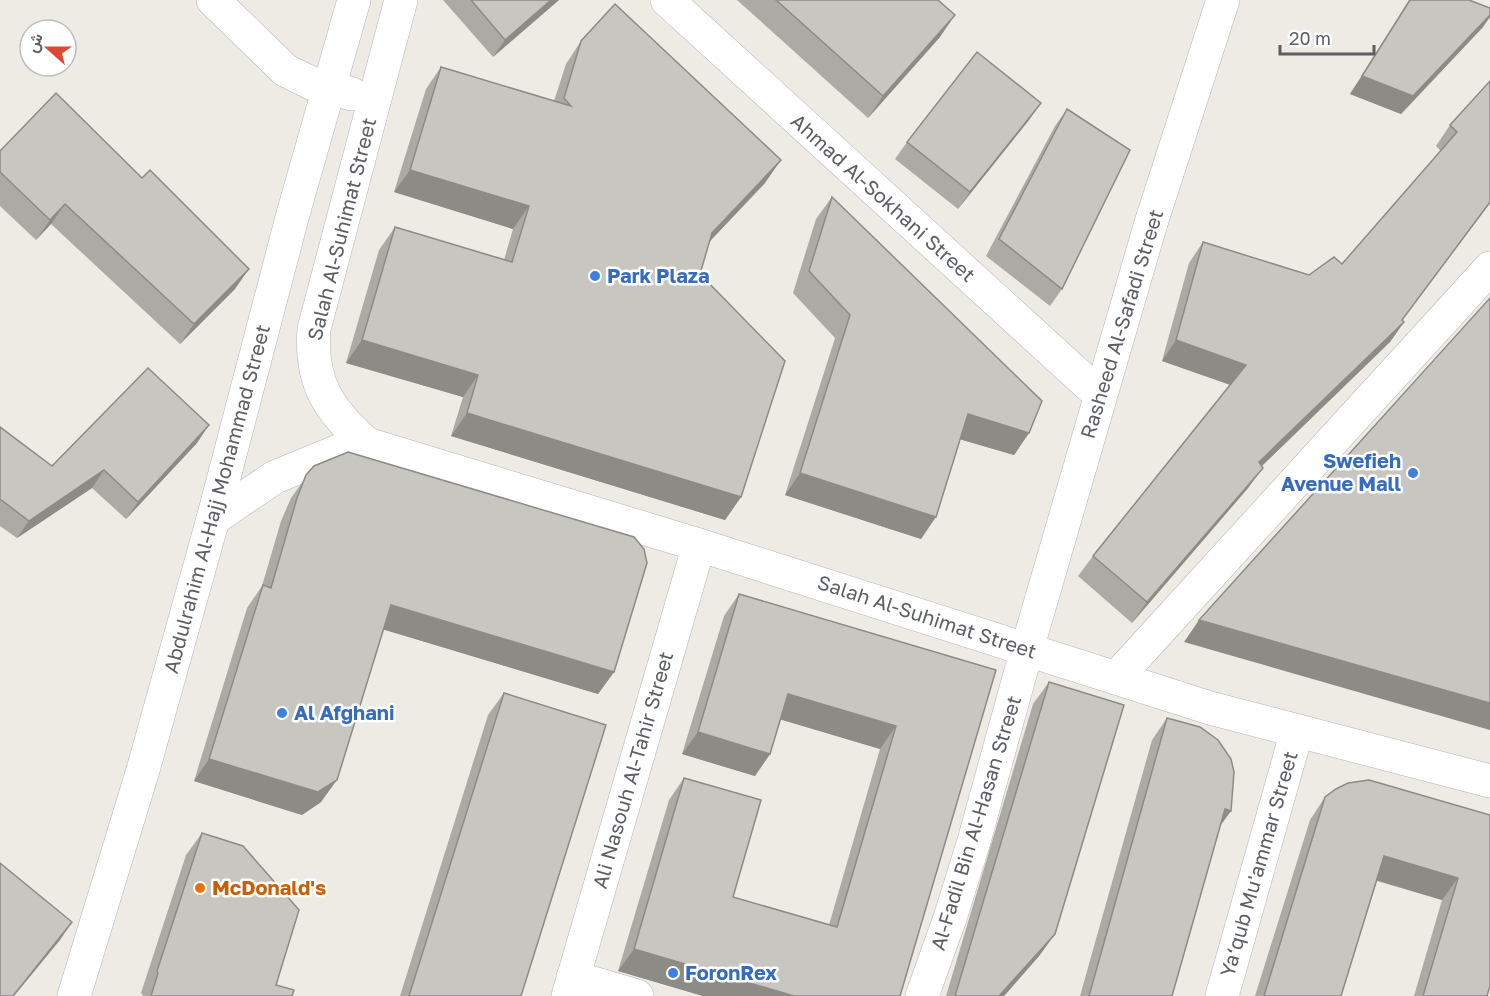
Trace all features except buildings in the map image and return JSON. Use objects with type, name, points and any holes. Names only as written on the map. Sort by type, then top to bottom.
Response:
[{"type":"street","points":[[213,0],[285,70],[310,83],[374,100]]},
{"type":"street","name":"Abdulrahim Al-Hajj Mohammad Street","points":[[74,996],[143,770],[213,519],[292,214],[354,0]]},
{"type":"street","name":"Salah Al-Suhimat Street","points":[[401,0],[314,329],[315,368],[320,386],[346,425],[367,444],[699,545],[1210,708],[1490,782]]},
{"type":"street","name":"Ahmad Al-Sokhani Street","points":[[667,0],[1100,395]]},
{"type":"street","name":"Rasheed Al-Safadi Street","points":[[1027,649],[1151,223],[1223,0]]},
{"type":"street","points":[[1116,678],[1490,268]]},
{"type":"street","points":[[213,519],[274,477],[341,450],[367,444]]},
{"type":"street","name":"Ali Nasouh Al-Tahir Street","points":[[571,986],[699,545]]},
{"type":"street","name":"Al-Fadil Bin Al-Hasan Street","points":[[922,996],[974,841],[1027,649]]},
{"type":"street","name":"Ya‘qub Mu'ammar Street","points":[[1222,996],[1297,731]]},
{"type":"street","points":[[571,986],[637,996]]},
{"type":"place","name":"Park Plaza","points":[[595,276]]},
{"type":"place","name":"Swefieh Avenue Mall","points":[[1413,473]]},
{"type":"place","name":"Al Afghani","points":[[282,713]]},
{"type":"place","name":"McDonald's","points":[[200,888]]},
{"type":"place","name":"ForonRex","points":[[673,973]]}]
